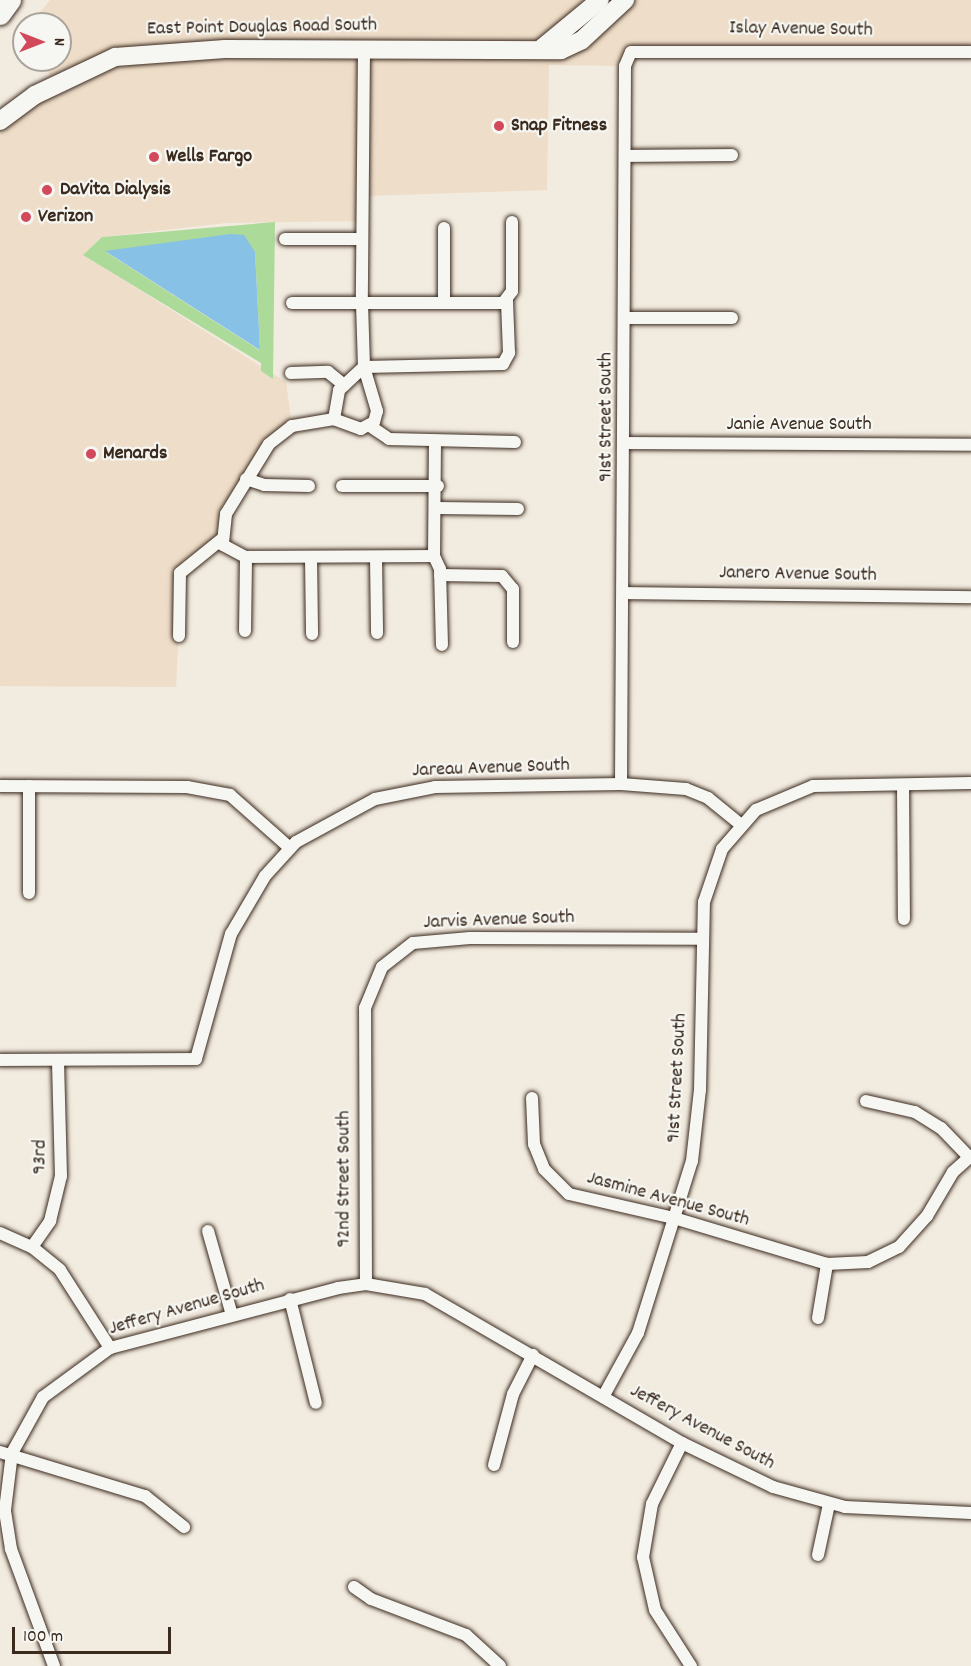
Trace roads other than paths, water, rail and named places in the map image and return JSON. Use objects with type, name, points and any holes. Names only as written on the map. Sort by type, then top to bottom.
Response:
[{"type":"highway","points":[[0,14],[10,0]]},
{"type":"street","points":[[542,48],[600,0]]},
{"type":"street","name":"East Point Douglas Road South","points":[[0,121],[35,95],[127,54],[364,49],[542,48],[561,50],[582,40],[625,0]]},
{"type":"street","points":[[364,49],[361,239],[364,367],[377,411],[370,426]]},
{"type":"street","name":"Islay Avenue South","points":[[631,52],[971,52]]},
{"type":"street","name":"91st Street South","points":[[621,784],[627,443],[625,66],[631,52]]},
{"type":"street","points":[[625,156],[732,155]]},
{"type":"street","points":[[334,418],[334,399],[344,385],[364,367],[503,364],[509,353],[507,300],[512,222]]},
{"type":"street","points":[[444,228],[444,302]]},
{"type":"street","points":[[285,239],[361,239]]},
{"type":"street","points":[[292,303],[507,300]]},
{"type":"street","points":[[626,318],[732,318]]},
{"type":"street","points":[[291,373],[328,372],[344,385]]},
{"type":"street","points":[[434,556],[246,558],[229,552],[223,538],[226,514],[269,444],[292,426],[334,418],[346,426],[370,426],[388,439],[515,442]]},
{"type":"street","points":[[435,441],[438,508],[434,556],[440,575],[442,645]]},
{"type":"street","name":"Janie Avenue South","points":[[627,443],[971,445]]},
{"type":"street","points":[[246,479],[264,485],[309,486]]},
{"type":"street","points":[[342,486],[438,486]]},
{"type":"street","points":[[438,508],[518,509]]},
{"type":"street","points":[[179,636],[180,573],[223,538]]},
{"type":"street","points":[[245,631],[246,558]]},
{"type":"street","points":[[311,558],[312,634]]},
{"type":"street","points":[[376,558],[377,633]]},
{"type":"street","points":[[440,575],[501,576],[513,589],[513,642]]},
{"type":"street","name":"Janero Avenue South","points":[[626,594],[971,597]]},
{"type":"street","points":[[740,824],[774,801],[813,786],[971,783]]},
{"type":"street","name":"Jareau Avenue South","points":[[0,1060],[196,1059],[231,934],[265,876],[290,848],[322,824],[375,799],[405,792],[621,784],[686,789],[740,824]]},
{"type":"street","points":[[903,784],[904,919]]},
{"type":"street","points":[[0,786],[187,787],[230,795],[290,848]]},
{"type":"street","points":[[28,786],[28,893]]},
{"type":"street","name":"91st Street South","points":[[603,1397],[638,1333],[692,1161],[699,1101],[701,939],[710,875],[740,824]]},
{"type":"street","name":"Jarvis Avenue South","points":[[364,1074],[371,986],[403,948],[470,938],[701,939]]},
{"type":"street","name":"93rd","points":[[32,1247],[50,1221],[61,1176],[58,1061]]},
{"type":"street","name":"92nd Street South","points":[[364,1074],[366,1284]]},
{"type":"street","name":"Jasmine Avenue South","points":[[532,1098],[534,1144],[544,1169],[561,1188],[589,1200],[674,1218],[827,1264],[868,1262],[899,1247],[970,1157]]},
{"type":"street","points":[[866,1101],[915,1112],[941,1128],[970,1157]]},
{"type":"street","points":[[208,1230],[232,1315]]},
{"type":"street","points":[[0,1233],[32,1247],[79,1293],[110,1348]]},
{"type":"street","points":[[818,1318],[827,1264]]},
{"type":"street","name":"Jeffery Avenue South","points":[[6,1453],[43,1397],[110,1348],[290,1299],[366,1284],[425,1294],[734,1471],[829,1504],[971,1513]]},
{"type":"street","name":"Jeffery Avenue South","points":[[290,1299],[316,1403]]},
{"type":"street","points":[[494,1465],[513,1394],[533,1355]]},
{"type":"street","points":[[682,1443],[652,1504],[643,1557],[655,1610],[691,1666]]},
{"type":"street","points":[[54,1666],[11,1549],[4,1510],[6,1453],[145,1496],[184,1527]]},
{"type":"street","points":[[818,1555],[829,1504]]},
{"type":"street","points":[[354,1587],[371,1599],[466,1635],[500,1666]]},
{"type":"water","points":[[230,234],[244,235],[255,252],[260,350],[105,251]]},
{"type":"place","name":"Snap Fitness","points":[[499,126]]},
{"type":"place","name":"Wells Fargo","points":[[154,157]]},
{"type":"place","name":"DaVita Dialysis","points":[[47,190]]},
{"type":"place","name":"Verizon","points":[[26,217]]},
{"type":"place","name":"Menards","points":[[91,454]]}]
